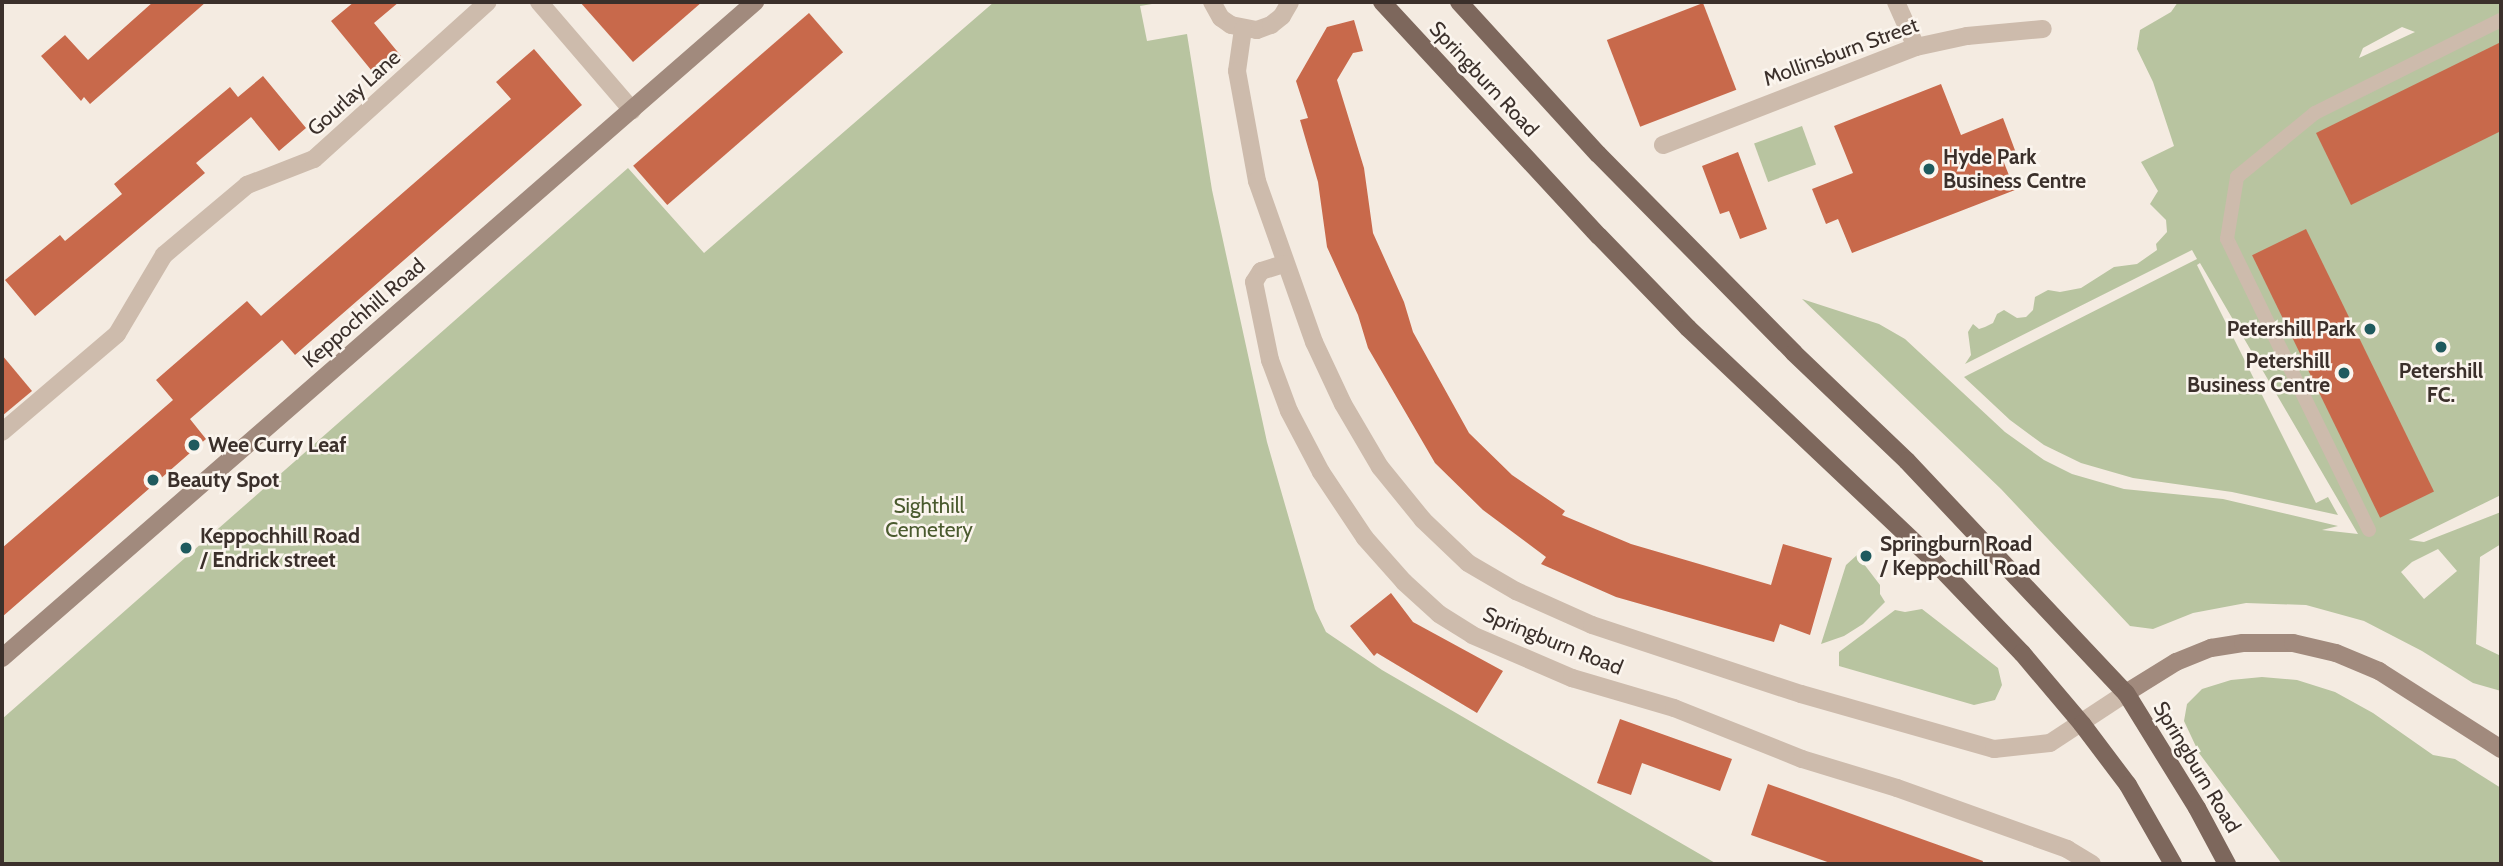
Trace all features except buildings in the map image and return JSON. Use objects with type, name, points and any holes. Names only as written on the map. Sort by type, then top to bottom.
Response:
[{"type":"main road","name":"Springburn Road","points":[[1382,2],[1688,328],[1982,609],[2082,724],[2128,785],[2173,864]]},
{"type":"main road","name":"Springburn Road","points":[[1459,2],[1607,164],[1794,353],[1907,461],[2126,693],[2197,808],[2227,864]]},
{"type":"street","name":"Gourlay Lane","points":[[2,432],[117,334],[164,255],[247,185],[314,159],[488,2]]},
{"type":"street","points":[[539,2],[632,110]]},
{"type":"street","name":"Keppochhill Road","points":[[2,658],[755,2]]},
{"type":"street","points":[[1212,2],[1222,18],[1243,29],[1257,30],[1271,25],[1282,16],[1290,2]]},
{"type":"street","points":[[1896,2],[1916,47]]},
{"type":"street","name":"Springburn Road","points":[[1243,29],[1237,64],[1239,84],[1260,191],[1284,264],[1322,360],[1367,446],[1423,520],[1454,552],[1482,573],[1592,625],[1801,694],[1994,749],[2050,743],[2126,693]]},
{"type":"street","name":"Mollinsburn Street","points":[[1663,145],[1916,47],[1967,36],[2043,29]]},
{"type":"street","name":"Springburn Road","points":[[1284,264],[1261,271],[1254,282],[1266,348],[1278,383],[1299,432],[1338,499],[1377,553],[1416,595],[1472,635],[1514,655],[1590,684],[1674,708],[1802,759],[1897,788],[2067,849],[2092,864]]},
{"type":"street","points":[[2126,693],[2176,662],[2211,648],[2243,643],[2293,643],[2336,653],[2389,676],[2501,750]]},
{"type":"lane","points":[[2369,530],[2227,239],[2237,177],[2315,113],[2501,20]]},
{"type":"green space","name":"Sighthill Cemetery","points":[[994,2],[1164,2],[1140,6],[1147,41],[1187,34],[1212,190],[1267,442],[1315,609],[1326,632],[1382,670],[1717,864],[2,864],[2,719],[628,168],[704,253]]},
{"type":"green space","points":[[2178,2],[2501,2],[2501,495],[2409,540],[2424,542],[2501,512],[2501,544],[2480,557],[2476,644],[2501,656],[2501,691],[2473,683],[2422,651],[2364,621],[2306,605],[2246,603],[2193,613],[2153,629],[2130,626],[2001,489],[1802,299],[1879,324],[1905,339],[2005,432],[2044,460],[2072,474],[2124,489],[2223,499],[2338,526],[2322,530],[2358,534],[2200,263],[2197,265],[2316,503],[2328,497],[2338,515],[2232,492],[2133,478],[2081,463],[2044,445],[2010,420],[1964,377],[2197,259],[2192,250],[1965,364],[1971,355],[1968,332],[1973,324],[1979,329],[1985,327],[1993,323],[1997,314],[2004,310],[2017,318],[2026,317],[2033,310],[2035,297],[2048,290],[2060,292],[2081,288],[2114,267],[2137,264],[2157,250],[2156,244],[2167,232],[2166,220],[2150,204],[2158,191],[2141,162],[2174,146],[2153,82],[2137,49],[2140,30],[2171,12]],"holes":[[[2402,27],[2415,32],[2359,58],[2363,48]],[[2438,549],[2457,571],[2424,599],[2401,572],[2412,562]]]},
{"type":"green space","points":[[1802,126],[1816,165],[1768,182],[1754,143]]},
{"type":"green space","points":[[1857,555],[1880,585],[1880,594],[1885,602],[1863,624],[1844,636],[1821,644],[1846,565]]},
{"type":"green space","points":[[1922,609],[1998,668],[2002,685],[1995,700],[1974,705],[1839,666],[1839,652],[1895,610],[1905,612]]},
{"type":"green space","points":[[2262,677],[2297,680],[2335,692],[2373,713],[2433,755],[2455,759],[2501,788],[2501,864],[2282,864],[2199,753],[2184,721],[2187,704],[2202,689],[2231,680]]},
{"type":"place","name":"Hyde Park Business Centre","points":[[1929,169]]},
{"type":"place","name":"Petershill Park","points":[[2370,329]]},
{"type":"place","name":"Petershill FC.","points":[[2441,347]]},
{"type":"place","name":"Petershill Business Centre","points":[[2344,373]]},
{"type":"place","name":"Wee Curry Leaf","points":[[194,445]]},
{"type":"place","name":"Beauty Spot","points":[[153,480]]},
{"type":"place","name":"Keppochhill Road / Endrick street","points":[[186,548]]},
{"type":"place","name":"Springburn Road / Keppochill Road","points":[[1866,556]]}]
